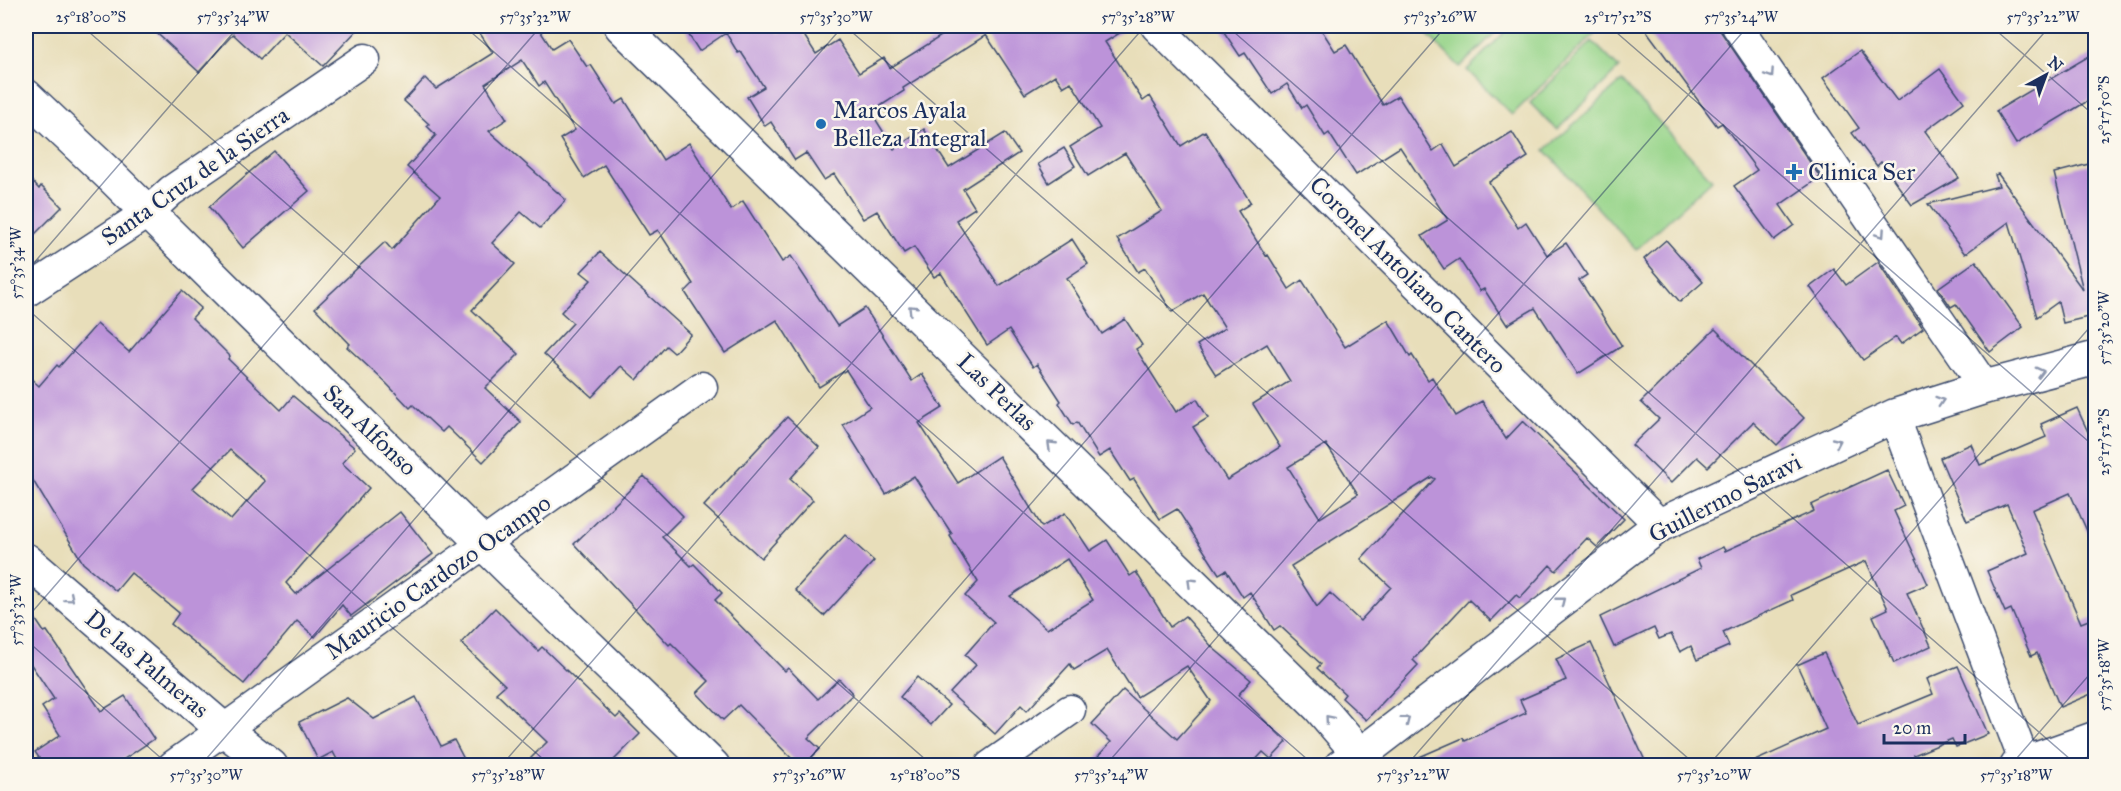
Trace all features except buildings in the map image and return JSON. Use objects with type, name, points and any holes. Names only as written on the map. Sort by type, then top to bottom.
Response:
[{"type":"street","name":"Las Perlas","points":[[621,26],[1319,707],[1355,762]]},
{"type":"street","name":"Coronel Antoliano Cantero","points":[[1156,26],[1660,525]]},
{"type":"street","points":[[1737,26],[1985,387]]},
{"type":"street","name":"Santa Cruz de la Sierra","points":[[26,292],[147,213],[171,191],[365,59]]},
{"type":"street","name":"San Alfonso","points":[[26,96],[713,765]]},
{"type":"street","name":"Guillermo Saravi","points":[[1355,762],[1660,525],[1894,416],[1985,387],[2096,358]]},
{"type":"street","name":"Mauricio Cardozo Ocampo","points":[[173,765],[702,387]]},
{"type":"street","points":[[1894,416],[2023,764],[2096,738]]},
{"type":"street","name":"De las Palmeras","points":[[26,560],[223,729],[271,765]]},
{"type":"street","points":[[990,765],[1070,710]]},
{"type":"green space","points":[[1419,26],[1502,26],[1460,67]]},
{"type":"green space","points":[[1511,26],[1602,26],[1512,115],[1467,70]]},
{"type":"green space","points":[[1592,41],[1619,68],[1557,130],[1530,103]]},
{"type":"green space","points":[[1622,81],[1712,180],[1636,250],[1545,150]]},
{"type":"place","name":"Marcos Ayala Belleza Integral","points":[[821,124]]},
{"type":"place","name":"Clinica Ser","points":[[1794,172]]}]
